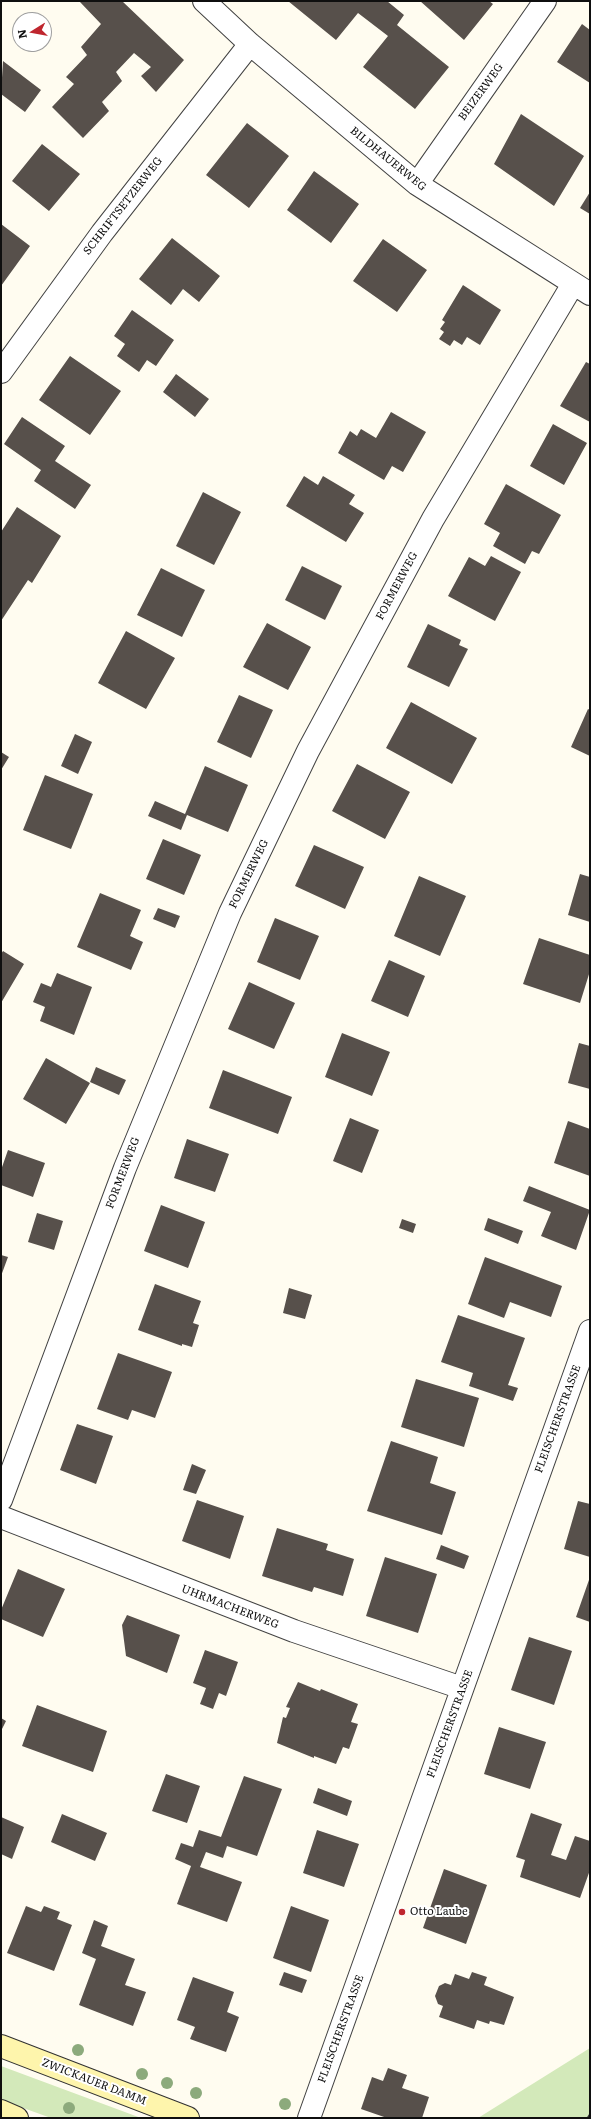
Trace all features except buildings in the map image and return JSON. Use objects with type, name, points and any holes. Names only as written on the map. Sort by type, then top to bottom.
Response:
[{"type":"street","name":"BILDHAUERWEG","points":[[204,1],[250,44],[417,184],[582,289]]},
{"type":"street","name":"BEIZERWEG","points":[[417,184],[546,1]]},
{"type":"street","name":"SCHRIFTSETZERWEG","points":[[1,372],[102,233],[250,44]]},
{"type":"street","name":"FORMERWEG","points":[[1,1500],[128,1160],[187,1014],[239,893],[308,751],[433,519],[582,289]]},
{"type":"street","name":"FLEISCHERSTRASSE","points":[[309,2118],[590,1331]]},
{"type":"street","name":"UHRMACHERWEG","points":[[1,1517],[294,1631],[462,1688]]},
{"type":"street","name":"ZWICKAUER DAMM","points":[[1,2046],[188,2118]]},
{"type":"street","points":[[1,2111],[17,2118]]},
{"type":"green space","points":[[590,2048],[590,2118],[478,2118]]},
{"type":"green space","points":[[1,2066],[141,2118],[51,2118],[1,2100]]},
{"type":"place","name":"Otto Laube","points":[[402,1912]]}]
